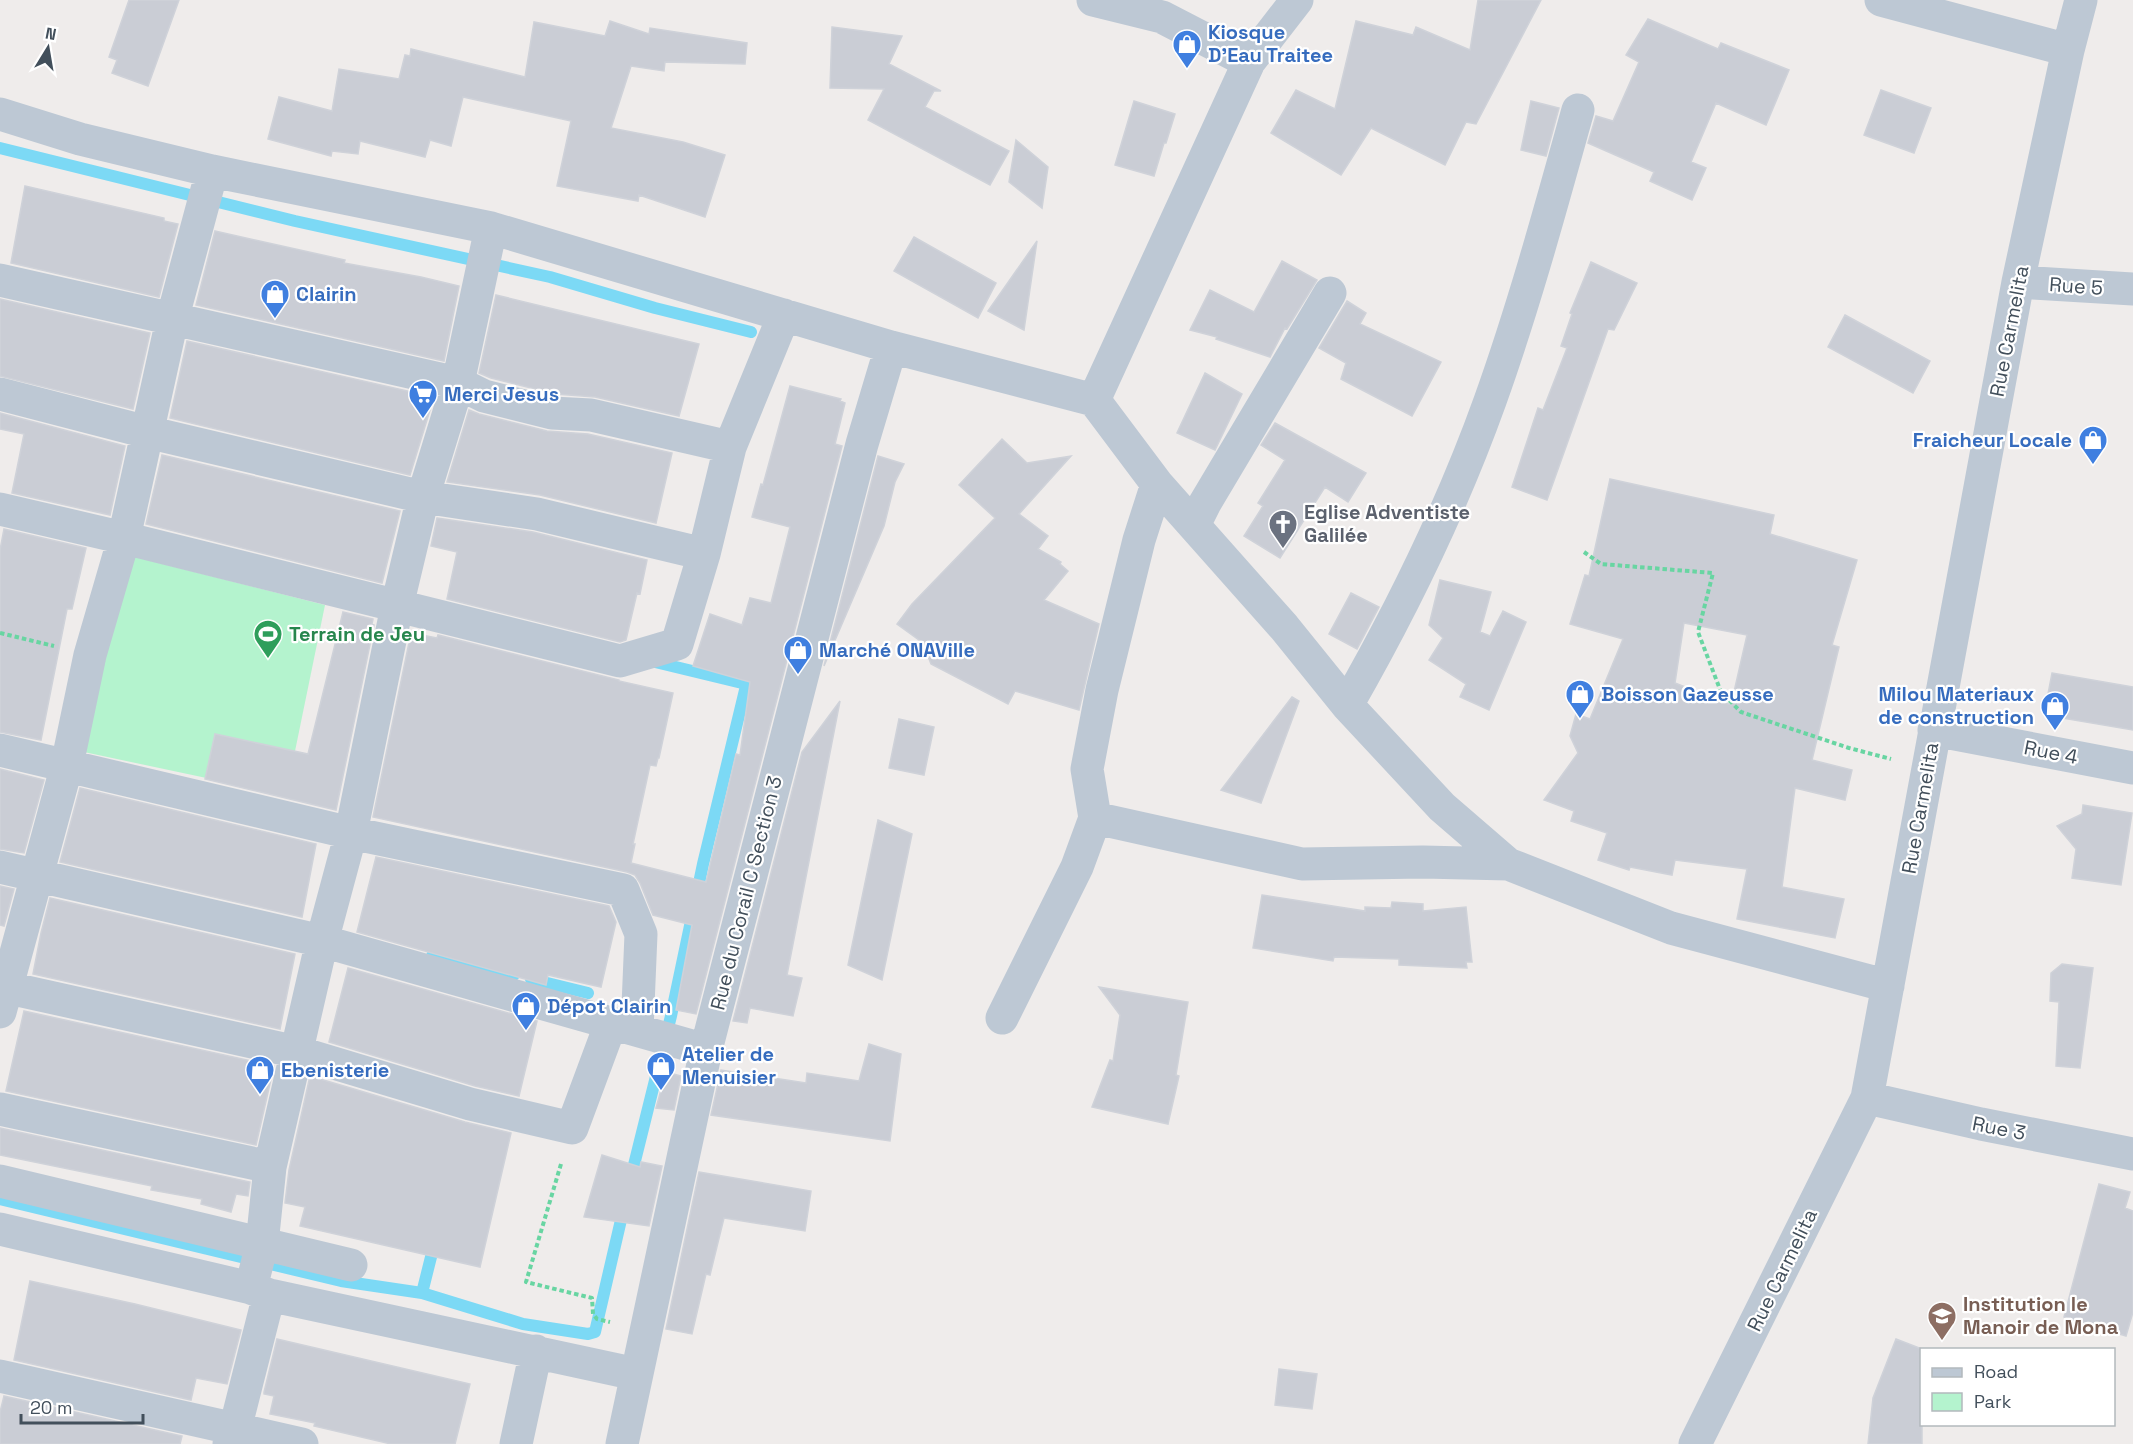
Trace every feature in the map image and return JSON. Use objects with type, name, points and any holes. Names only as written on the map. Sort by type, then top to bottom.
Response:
[{"type":"street","points":[[1093,0],[1162,17],[1249,62]]},
{"type":"street","points":[[1094,400],[1249,62],[1297,0]]},
{"type":"street","points":[[1881,0],[2068,50]]},
{"type":"street","name":"Rue Carmelita","points":[[1695,1444],[1867,1098],[2018,282],[2068,50],[2082,0]]},
{"type":"street","points":[[1347,705],[1387,634],[1454,490],[1490,401],[1542,239],[1578,110]]},
{"type":"street","points":[[0,114],[80,139],[212,171],[491,228],[891,347],[1094,400],[1157,484],[1284,627],[1347,705],[1442,807],[1508,864],[1671,928],[1888,986]]},
{"type":"street","points":[[0,750],[67,765],[351,833],[623,890],[641,934],[624,1027],[572,1128],[470,1104],[297,1052],[2,995],[38,876],[67,765],[90,655],[124,538],[172,320],[212,171]]},
{"type":"street","points":[[232,1436],[260,1291],[270,1167],[322,941],[351,833],[397,606],[423,497],[458,383],[491,228]]},
{"type":"street","points":[[0,280],[458,383],[484,396],[552,413],[591,416],[654,428],[730,447]]},
{"type":"street","name":"Rue 5","points":[[2018,282],[2133,289]]},
{"type":"street","points":[[1194,525],[1330,293]]},
{"type":"street","points":[[0,509],[620,661],[677,644],[704,554],[730,447],[784,315]]},
{"type":"street","name":"Rue du Corail C Section 3","points":[[622,1444],[706,1050],[862,444],[891,347]]},
{"type":"street","points":[[0,394],[147,432],[423,497],[537,514],[704,554]]},
{"type":"street","points":[[1002,1018],[1077,867],[1095,818],[1087,769],[1093,735],[1139,540],[1157,484]]},
{"type":"street","name":"Rue 4","points":[[1934,730],[2133,768]]},
{"type":"street","points":[[1095,818],[1302,864],[1423,862],[1508,864]]},
{"type":"street","points":[[0,867],[322,941],[706,1050]]},
{"type":"street","name":"Rue 3","points":[[1867,1098],[1981,1124],[2133,1154]]},
{"type":"street","points":[[0,1109],[270,1167]]},
{"type":"street","points":[[0,1181],[351,1265]]},
{"type":"street","points":[[0,1229],[260,1291],[636,1374]]},
{"type":"street","points":[[516,1444],[536,1351]]},
{"type":"street","points":[[0,1376],[232,1436],[302,1444]]},
{"type":"path","points":[[1584,552],[1600,564],[1713,573],[1698,632],[1721,692],[1741,712],[1849,748],[1927,768]]},
{"type":"path","points":[[0,633],[90,655]]},
{"type":"path","points":[[572,1128],[526,1282],[592,1298],[593,1314],[597,1319],[646,1329]]},
{"type":"green space","points":[[127,555],[325,605],[286,795],[84,752]]},
{"type":"building","points":[[129,0],[179,0],[148,86],[112,73],[117,60],[109,57]]},
{"type":"building","points":[[1478,0],[1541,0],[1476,124],[1466,122],[1445,165],[1371,128],[1341,175],[1271,133],[1296,90],[1335,109],[1356,21],[1413,35],[1416,27],[1470,50]]},
{"type":"building","points":[[1648,19],[1718,49],[1721,43],[1789,70],[1766,125],[1716,103],[1691,162],[1706,168],[1692,200],[1650,181],[1654,172],[1588,143],[1596,116],[1613,121],[1639,62],[1626,55]]},
{"type":"building","points":[[610,21],[649,34],[650,28],[747,43],[745,64],[665,62],[664,71],[631,66],[611,128],[683,142],[725,155],[705,217],[639,195],[638,201],[557,186],[571,121],[463,97],[451,146],[430,140],[425,157],[360,141],[358,154],[332,151],[331,156],[268,139],[279,97],[332,111],[339,69],[399,79],[405,55],[410,56],[411,49],[525,77],[534,22],[605,36]]},
{"type":"building","points":[[832,27],[902,36],[889,64],[941,91],[934,91],[925,107],[1009,151],[990,185],[868,120],[884,89],[830,88]]},
{"type":"building","points":[[1881,90],[1931,108],[1914,153],[1864,135]]},
{"type":"building","points":[[1134,101],[1175,114],[1154,176],[1115,165]]},
{"type":"building","points":[[1531,101],[1559,108],[1546,156],[1521,150]]},
{"type":"building","points":[[1016,140],[1048,167],[1042,208],[1009,182]]},
{"type":"building","points":[[25,186],[164,218],[164,221],[178,224],[159,297],[11,263]]},
{"type":"building","points":[[215,231],[345,260],[344,263],[459,286],[444,361],[196,305]]},
{"type":"building","points":[[914,237],[996,283],[978,318],[894,271]]},
{"type":"building","points":[[1037,241],[1024,330],[988,311]]},
{"type":"building","points":[[1282,261],[1317,280],[1287,329],[1285,328],[1270,357],[1216,339],[1217,337],[1190,330],[1210,290],[1254,312]]},
{"type":"building","points":[[1591,262],[1637,283],[1614,330],[1608,329],[1547,500],[1512,487],[1538,408],[1543,410],[1567,348],[1561,346],[1572,314],[1570,313]]},
{"type":"building","points":[[496,295],[699,344],[679,416],[595,397],[555,394],[479,373]]},
{"type":"building","points":[[0,299],[150,333],[133,409],[0,376]]},
{"type":"building","points":[[1347,301],[1366,313],[1360,324],[1441,362],[1412,416],[1341,379],[1346,363],[1319,348]]},
{"type":"building","points":[[1845,315],[1930,361],[1913,393],[1828,347]]},
{"type":"building","points":[[187,341],[434,397],[410,475],[170,418]]},
{"type":"building","points":[[1205,373],[1242,394],[1215,450],[1177,433]]},
{"type":"building","points":[[790,386],[841,399],[840,401],[845,403],[835,444],[842,446],[696,1014],[676,1010],[692,925],[653,915],[635,875],[373,817],[411,633],[437,638],[438,635],[673,693],[659,758],[656,766],[650,765],[631,863],[706,882],[736,754],[740,755],[750,682],[693,666],[710,614],[742,625],[750,598],[771,603],[790,527],[752,517]]},
{"type":"building","points":[[469,410],[547,431],[588,434],[672,453],[656,523],[540,495],[447,482]]},
{"type":"building","points":[[0,413],[125,446],[110,515],[12,493],[24,434],[0,429]]},
{"type":"building","points":[[1275,423],[1366,473],[1348,502],[1325,487],[1280,558],[1244,536],[1263,506],[1258,503],[1285,460],[1261,445]]},
{"type":"building","points":[[1002,439],[1027,463],[1071,456],[1019,514],[1048,536],[1038,549],[1061,562],[1060,564],[1068,571],[1044,600],[1099,624],[1079,710],[1015,691],[1008,704],[931,664],[923,643],[897,624],[912,604],[995,518],[959,485]]},
{"type":"building","points":[[162,455],[400,511],[382,583],[146,524]]},
{"type":"building","points":[[878,456],[904,464],[895,482],[884,526],[824,666]]},
{"type":"building","points":[[1610,479],[1774,515],[1770,534],[1857,560],[1832,645],[1839,647],[1812,760],[1852,770],[1845,800],[1795,788],[1782,887],[1844,899],[1835,938],[1737,919],[1747,869],[1675,860],[1672,875],[1630,867],[1629,870],[1598,860],[1607,833],[1571,821],[1574,811],[1544,800],[1578,753],[1570,736],[1576,714],[1590,719],[1623,639],[1570,624],[1585,575],[1589,576]],"holes":[[[1684,623],[1747,635],[1731,705],[1675,683]]]},
{"type":"building","points":[[437,518],[533,532],[647,560],[640,594],[637,593],[626,640],[620,642],[447,599],[457,552],[431,546]]},
{"type":"building","points":[[4,529],[86,548],[72,609],[67,609],[41,740],[0,732],[0,550]]},
{"type":"building","points":[[1440,580],[1491,592],[1480,632],[1490,636],[1503,611],[1526,622],[1489,710],[1460,697],[1466,684],[1429,660],[1443,638],[1429,625]]},
{"type":"building","points":[[1351,593],[1379,607],[1357,649],[1329,634]]},
{"type":"building","points":[[343,612],[373,619],[372,624],[374,625],[336,810],[205,779],[215,734],[308,754]]},
{"type":"building","points":[[2052,673],[2133,687],[2133,730],[2044,715]]},
{"type":"building","points":[[1292,697],[1299,701],[1261,803],[1221,790]]},
{"type":"building","points":[[840,701],[787,975],[802,978],[793,1016],[750,1008],[747,1023],[733,1021],[802,752]]},
{"type":"building","points":[[899,719],[934,727],[924,775],[889,768]]},
{"type":"building","points":[[0,769],[44,780],[24,853],[0,849]]},
{"type":"building","points":[[80,788],[316,844],[302,917],[60,862]]},
{"type":"building","points":[[2083,805],[2132,813],[2121,885],[2072,878],[2076,849],[2057,826],[2082,814]]},
{"type":"building","points":[[878,820],[912,834],[882,980],[848,965]]},
{"type":"building","points":[[376,857],[609,906],[616,922],[601,987],[548,975],[546,985],[357,932]]},
{"type":"building","points":[[0,886],[14,889],[4,926],[0,925]]},
{"type":"building","points":[[1262,895],[1365,911],[1365,907],[1391,908],[1392,902],[1423,904],[1423,911],[1466,907],[1472,962],[1466,962],[1467,968],[1399,965],[1399,959],[1334,957],[1333,961],[1253,948]]},
{"type":"building","points":[[50,898],[295,954],[280,1029],[33,974]]},
{"type":"building","points":[[2062,964],[2093,968],[2080,1068],[2056,1066],[2059,1002],[2050,1001],[2051,973]]},
{"type":"building","points":[[348,968],[537,1021],[519,1096],[475,1086],[329,1042]]},
{"type":"building","points":[[1099,987],[1188,1002],[1176,1075],[1179,1076],[1168,1124],[1092,1107],[1110,1060],[1113,1061],[1120,1015]]},
{"type":"building","points":[[24,1011],[274,1066],[256,1145],[6,1091]]},
{"type":"building","points":[[869,1044],[901,1054],[890,1141],[711,1115],[721,1070],[806,1083],[807,1073],[859,1081]]},
{"type":"building","points":[[666,1072],[681,1076],[674,1110],[656,1108]]},
{"type":"building","points":[[310,1076],[465,1122],[511,1133],[480,1267],[300,1226],[305,1207],[285,1203],[289,1170]]},
{"type":"building","points":[[0,1128],[250,1182],[248,1196],[236,1194],[231,1212],[201,1204],[202,1199],[151,1190],[152,1186],[0,1155]]},
{"type":"building","points":[[602,1155],[640,1167],[641,1162],[662,1166],[649,1226],[584,1217]]},
{"type":"building","points":[[699,1172],[811,1191],[805,1231],[724,1218],[710,1275],[706,1274],[692,1334],[666,1329]]},
{"type":"building","points":[[2099,1184],[2130,1192],[2125,1208],[2133,1211],[2133,1312],[2126,1336],[2064,1317]]},
{"type":"building","points":[[30,1281],[241,1330],[227,1384],[196,1378],[191,1400],[14,1360]]},
{"type":"building","points":[[277,1339],[470,1384],[455,1444],[391,1444],[314,1426],[315,1423],[270,1414],[274,1396],[264,1394],[264,1392]]},
{"type":"building","points":[[1896,1339],[1920,1348],[1922,1444],[1868,1444],[1873,1398]]},
{"type":"building","points":[[1279,1369],[1317,1374],[1312,1409],[1275,1405]]},
{"type":"building","points":[[4,1396],[182,1436],[180,1444],[0,1444],[0,1412]]},
{"type":"waterway","points":[[0,148],[295,221],[550,277],[655,308],[751,332]]},
{"type":"waterway","points":[[630,1181],[671,1016],[703,864],[746,686],[742,683],[651,661]]},
{"type":"waterway","points":[[432,956],[514,975]]},
{"type":"waterway","points":[[531,979],[588,993]]},
{"type":"waterway","points":[[0,1199],[341,1281],[422,1293],[523,1324],[588,1334],[595,1332],[624,1207]]},
{"type":"waterway","points":[[422,1293],[435,1241]]},
{"type":"place","name":"Kiosque D'Eau Traitee","points":[[1187,70]]},
{"type":"place","name":"Clairin","points":[[275,320]]},
{"type":"place","name":"Merci Jesus","points":[[423,420]]},
{"type":"place","name":"Fraicheur Locale","points":[[2093,466]]},
{"type":"place","name":"Eglise Adventiste Galilée","points":[[1283,550]]},
{"type":"place","name":"Terrain de Jeu","points":[[268,660]]},
{"type":"place","name":"Marché ONAVille","points":[[798,676]]},
{"type":"place","name":"Boisson Gazeusse","points":[[1580,720]]},
{"type":"place","name":"Milou Materiaux de construction","points":[[2055,732]]},
{"type":"place","name":"Dépot Clairin","points":[[526,1032]]},
{"type":"place","name":"Atelier de Menuisier","points":[[661,1092]]},
{"type":"place","name":"Ebenisterie","points":[[260,1096]]},
{"type":"place","name":"Institution le Manoir de Mona","points":[[1942,1342]]}]
